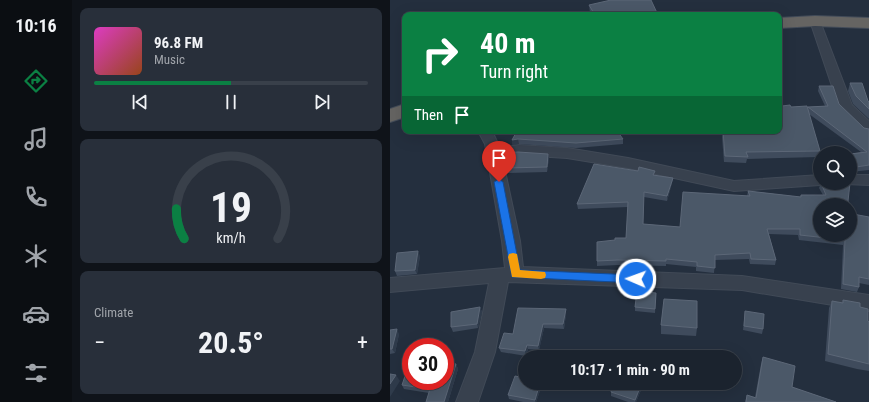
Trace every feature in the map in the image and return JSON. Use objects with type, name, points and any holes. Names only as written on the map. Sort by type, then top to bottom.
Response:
[{"type":"highway","points":[[782,23],[815,21],[869,23]]},
{"type":"highway","points":[[390,116],[402,111]]},
{"type":"street","points":[[815,21],[846,108],[869,129]]},
{"type":"street","points":[[467,402],[485,352],[508,274],[511,241],[492,144],[486,134]]},
{"type":"street","points":[[493,153],[519,150],[567,153],[628,163],[734,186],[813,180]]},
{"type":"street","points":[[857,180],[869,180]]},
{"type":"street","points":[[390,285],[508,274],[742,283],[869,303]]},
{"type":"building","points":[[611,0],[651,0],[657,12],[593,12],[589,5]]},
{"type":"building","points":[[850,83],[862,83],[869,102],[869,109],[856,96]]},
{"type":"building","points":[[819,86],[833,86],[839,104],[864,128],[869,129],[869,165],[857,167],[857,153],[867,152],[808,107],[828,106]]},
{"type":"building","points":[[782,106],[807,106],[819,146],[813,146],[813,151],[746,152],[748,157],[725,156],[723,134],[782,134]]},
{"type":"building","points":[[515,134],[619,134],[623,139],[576,143],[518,139],[512,140]]},
{"type":"building","points":[[518,152],[548,154],[547,167],[506,168],[505,153]]},
{"type":"building","points":[[594,164],[638,171],[639,167],[655,171],[653,175],[673,178],[667,196],[644,192],[643,224],[680,227],[683,192],[750,196],[748,191],[801,197],[801,195],[826,195],[824,190],[849,190],[848,198],[813,198],[813,236],[800,235],[800,229],[767,229],[776,260],[751,259],[750,253],[715,255],[715,268],[697,266],[697,262],[666,259],[666,261],[597,261],[597,242],[615,240],[615,238],[626,238],[628,202],[577,204]]},
{"type":"building","points":[[857,215],[869,217],[869,279],[859,277],[859,287],[843,284],[845,242],[857,242]]},
{"type":"building","points":[[418,251],[415,270],[395,271],[397,253]]},
{"type":"building","points":[[637,291],[656,293],[655,309],[635,307]]},
{"type":"building","points":[[664,299],[697,301],[697,328],[661,325]]},
{"type":"building","points":[[843,300],[860,303],[860,307],[868,309],[869,364],[828,354],[832,301],[843,303]]},
{"type":"building","points":[[480,307],[477,324],[451,327],[451,312]]},
{"type":"building","points":[[518,308],[566,309],[563,324],[543,324],[538,346],[527,345],[525,350],[499,348],[504,333],[513,334]]},
{"type":"building","points":[[745,311],[764,314],[763,329],[744,326]]},
{"type":"building","points":[[397,329],[392,349],[390,349],[390,330]]},
{"type":"building","points":[[763,357],[795,366],[792,387],[836,402],[746,402],[747,395],[756,398]]},
{"type":"building","points":[[390,374],[396,375],[390,384]]},
{"type":"building","points":[[515,376],[518,377],[518,390],[538,390],[535,400],[508,395]]},
{"type":"building","points":[[430,390],[448,390],[444,402],[426,402]]},
{"type":"building","points":[[612,390],[639,390],[635,400],[611,392]]},
{"type":"slow traffic","points":[[513,257],[515,274],[541,275]]},
{"type":"route","points":[[499,182],[511,241],[515,274],[636,279]]}]
